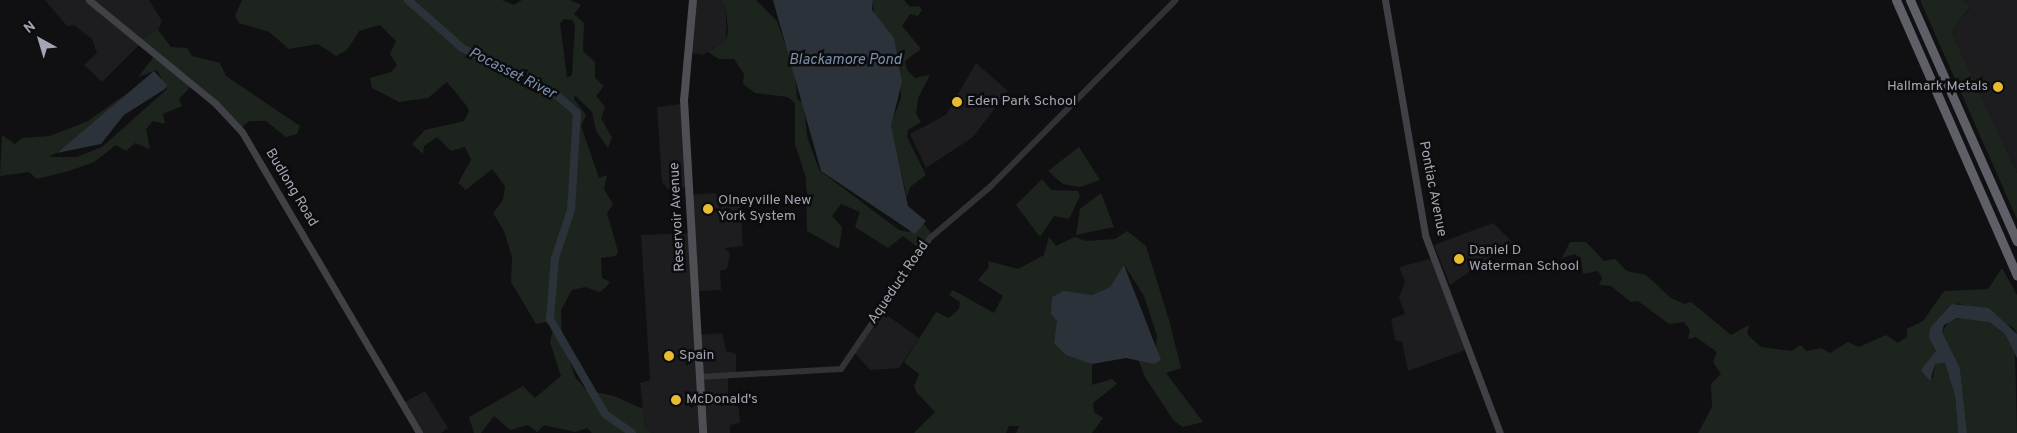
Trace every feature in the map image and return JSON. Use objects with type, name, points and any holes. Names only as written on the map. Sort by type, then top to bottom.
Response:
[{"type":"highway","points":[[1896,0],[2017,276]]},
{"type":"highway","points":[[1910,0],[2017,241]]},
{"type":"main road","name":"Budlong Road","points":[[89,0],[216,104],[242,132],[419,433]]},
{"type":"main road","name":"Reservoir Avenue","points":[[692,0],[684,100],[703,433]]},
{"type":"main road","name":"Pontiac Avenue","points":[[1385,0],[1425,235],[1500,433]]},
{"type":"street","name":"Aqueduct Road","points":[[699,377],[841,369],[930,238],[991,186],[1089,85],[1176,0]]},
{"type":"shaded area","points":[[45,0],[149,0],[162,21],[158,30],[139,40],[141,43],[102,82],[84,65],[97,53],[92,39],[74,25],[67,26]]},
{"type":"shaded area","points":[[242,0],[502,0],[514,5],[522,0],[570,0],[581,5],[574,14],[584,23],[583,51],[595,62],[595,78],[604,86],[596,96],[605,107],[601,118],[612,138],[608,148],[596,131],[592,112],[575,95],[574,99],[586,115],[581,126],[599,178],[607,175],[604,189],[613,204],[607,213],[618,251],[616,256],[601,258],[602,278],[610,282],[600,292],[585,287],[572,290],[561,310],[562,338],[575,377],[586,390],[614,396],[643,409],[645,428],[652,433],[592,433],[587,428],[575,432],[544,425],[537,432],[528,425],[510,430],[494,416],[481,433],[474,433],[469,417],[523,386],[535,398],[561,376],[550,342],[553,330],[546,322],[536,324],[511,282],[512,257],[504,231],[493,213],[503,200],[505,186],[492,169],[466,190],[458,183],[471,160],[465,147],[451,151],[437,137],[424,146],[423,154],[412,144],[425,130],[464,121],[469,111],[466,105],[447,82],[428,98],[399,102],[372,88],[370,78],[391,72],[397,65],[390,54],[396,41],[380,25],[359,31],[347,50],[336,56],[318,44],[289,49],[269,32],[239,23],[235,16]],"holes":[[[564,19],[573,20],[575,26],[572,75],[567,78],[560,23]]]},
{"type":"shaded area","points":[[693,0],[720,0],[726,8],[726,40],[703,55],[687,52]]},
{"type":"shaded area","points":[[720,0],[756,0],[777,21],[795,73],[797,99],[804,104],[807,136],[819,170],[899,230],[909,232],[923,223],[933,235],[919,248],[903,236],[888,248],[855,227],[860,212],[841,204],[832,216],[842,227],[839,249],[807,231],[806,178],[795,144],[795,103],[788,97],[755,93],[743,84],[744,74],[734,59],[719,59],[708,52],[726,40],[728,32],[726,8]]},
{"type":"shaded area","points":[[873,0],[904,0],[910,7],[919,6],[922,10],[918,16],[910,14],[902,26],[921,49],[905,61],[907,70],[915,78],[930,75],[918,98],[916,114],[921,122],[908,130],[907,137],[926,175],[910,187],[907,197],[890,127],[901,98],[900,59],[874,15]]},
{"type":"shaded area","points":[[1920,0],[1961,0],[1970,7],[1951,31],[2017,173],[2017,219]]},
{"type":"shaded area","points":[[1961,0],[2017,0],[2017,173],[1951,31],[1970,8]]},
{"type":"shaded area","points":[[158,30],[171,47],[187,48],[192,56],[220,63],[226,76],[300,126],[297,134],[286,137],[266,121],[249,121],[240,129],[192,85],[179,99],[182,106],[163,114],[165,124],[153,121],[146,129],[150,149],[135,143],[126,151],[116,145],[94,162],[69,171],[37,179],[29,172],[0,176],[2,135],[15,144],[22,138],[50,136],[88,121],[127,93],[75,142],[49,157],[77,157],[102,147],[167,89],[157,70],[138,77],[155,55],[139,40]]},
{"type":"shaded area","points":[[976,63],[1008,91],[973,137],[926,168],[910,134],[946,115]]},
{"type":"shaded area","points":[[681,104],[688,187],[668,189],[662,182],[657,107]]},
{"type":"shaded area","points":[[1079,147],[1100,180],[1080,187],[1063,184],[1048,171]]},
{"type":"shaded area","points":[[1042,179],[1051,190],[1078,191],[1080,196],[1069,219],[1054,216],[1040,237],[1016,205]]},
{"type":"shaded area","points":[[716,193],[719,208],[740,201],[743,246],[725,248],[730,254],[727,269],[720,271],[721,290],[696,291],[699,335],[722,333],[726,351],[736,354],[736,376],[728,378],[728,396],[738,400],[740,423],[730,425],[730,433],[652,433],[645,428],[640,383],[650,380],[641,235],[691,233],[690,195]]},
{"type":"shaded area","points":[[1101,193],[1114,227],[1076,235],[1080,209]]},
{"type":"shaded area","points":[[1493,223],[1513,243],[1450,285],[1434,245]]},
{"type":"shaded area","points":[[1127,231],[1146,246],[1169,320],[1181,368],[1166,373],[1203,422],[1183,427],[1174,421],[1145,377],[1137,357],[1155,355],[1157,336],[1144,296],[1125,266],[1110,287],[1092,295],[1069,294],[1057,321],[1092,364],[1092,385],[1112,379],[1117,384],[1093,403],[1094,412],[1103,418],[1092,433],[1016,433],[1019,426],[1009,426],[1006,433],[914,433],[935,412],[917,393],[914,386],[919,374],[904,362],[936,312],[949,318],[959,309],[960,302],[949,295],[953,290],[994,313],[1003,296],[978,280],[989,267],[988,261],[1018,269],[1044,255],[1049,237],[1056,246],[1075,237],[1086,241],[1115,239]]},
{"type":"shaded area","points":[[1570,242],[1586,242],[1604,261],[1615,259],[1627,271],[1646,275],[1671,298],[1684,304],[1691,302],[1731,335],[1749,325],[1747,334],[1761,347],[1792,351],[1800,345],[1807,351],[1821,348],[1830,353],[1848,342],[1859,347],[1886,335],[1898,343],[1907,337],[1907,329],[1923,321],[1944,291],[1988,289],[2002,268],[2017,295],[2017,334],[2014,328],[1958,303],[1929,338],[1936,351],[1922,372],[1933,378],[1935,364],[1945,363],[1955,396],[1958,433],[1698,433],[1712,407],[1711,384],[1721,374],[1713,362],[1717,352],[1696,337],[1688,339],[1690,330],[1684,322],[1669,324],[1638,301],[1631,302],[1611,286],[1599,285],[1602,278],[1598,271],[1583,274],[1581,259],[1575,254],[1562,258]]},
{"type":"shaded area","points":[[1434,258],[1468,349],[1408,371],[1402,342],[1395,340],[1391,319],[1405,314],[1399,298],[1405,282],[1399,267]]},
{"type":"shaded area","points":[[881,311],[919,338],[899,368],[870,370],[854,352]]},
{"type":"shaded area","points":[[1967,317],[1989,322],[2005,334],[2015,354],[2017,433],[1967,433],[1960,368],[1942,332],[1949,321]]},
{"type":"shaded area","points":[[425,391],[448,428],[441,433],[416,433],[403,403]]},
{"type":"water","name":"Blackamore Pond","points":[[773,0],[873,0],[872,10],[894,38],[902,82],[891,126],[908,206],[926,221],[915,234],[821,171]]},
{"type":"water","points":[[154,71],[167,85],[165,89],[124,115],[101,144],[57,153]]},
{"type":"water","points":[[1124,265],[1161,360],[1154,364],[1126,358],[1092,364],[1066,355],[1054,343],[1057,321],[1051,314],[1052,297],[1064,291],[1092,295],[1110,287]]},
{"type":"water","points":[[1952,304],[1989,308],[2017,334],[2017,358],[2005,334],[1989,322],[1957,318],[1944,325],[1942,332],[1960,368],[1967,433],[1958,433],[1955,396],[1945,363],[1935,364],[1930,381],[1921,370],[1936,351],[1929,338],[1930,328]]},
{"type":"waterway","name":"Pocasset River","points":[[408,0],[462,48],[552,91],[577,113],[571,210],[555,258],[550,319],[605,414],[632,433]]},
{"type":"place","name":"Hallmark Metals","points":[[1998,87]]},
{"type":"place","name":"Eden Park School","points":[[957,102]]},
{"type":"place","name":"Olneyville New York System","points":[[708,209]]},
{"type":"place","name":"Daniel D Waterman School","points":[[1459,259]]},
{"type":"place","name":"Spain","points":[[669,356]]},
{"type":"place","name":"McDonald's","points":[[676,400]]}]
